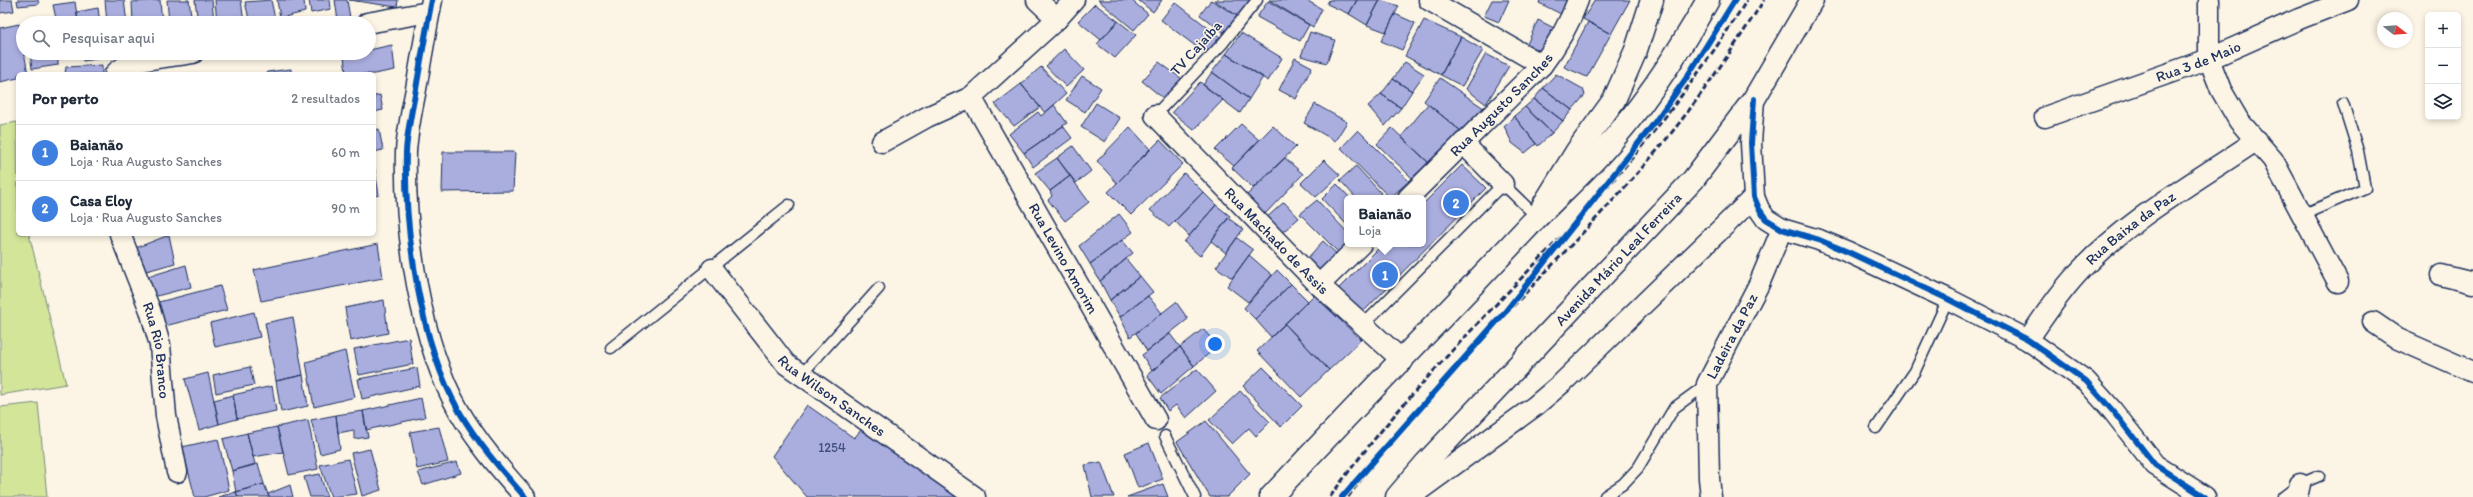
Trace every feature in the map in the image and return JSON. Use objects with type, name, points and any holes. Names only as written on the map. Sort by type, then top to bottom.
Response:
[{"type":"main road","points":[[1537,217],[1577,151],[1614,100],[1631,63],[1652,0]]},
{"type":"main road","points":[[1271,497],[1403,361],[1537,217],[1602,152],[1634,112],[1670,62],[1708,0]]},
{"type":"main road","name":"Avenida Mário Leal Ferreira","points":[[1397,497],[1426,463],[1693,180],[1754,99],[1812,0]]},
{"type":"street","points":[[1037,0],[1057,19]]},
{"type":"street","points":[[882,142],[927,117],[971,97],[1057,19],[1074,0]]},
{"type":"street","points":[[1429,0],[1542,65]]},
{"type":"street","name":"Rua Augusto Sanches","points":[[1411,195],[1542,65],[1559,43],[1570,23],[1578,0]]},
{"type":"street","points":[[2209,0],[2209,59],[2228,106],[2273,160],[2338,282]]},
{"type":"street","name":"Rua 3 de Maio","points":[[2045,118],[2209,59],[2299,19],[2348,0]]},
{"type":"street","points":[[376,21],[430,6],[406,151],[407,199],[413,260],[423,312],[434,351],[458,409],[472,433],[525,497]]},
{"type":"street","points":[[116,72],[120,67],[154,60]]},
{"type":"street","name":"Rua Levino Amorim","points":[[971,97],[1161,428]]},
{"type":"street","points":[[1754,99],[1751,143],[1754,197],[1759,209],[1766,219],[1782,228],[1820,240],[1948,298],[2028,340],[2086,381],[2112,410],[2155,465],[2205,497]]},
{"type":"street","name":"Rua Machado de Assis","points":[[1155,115],[1319,285],[1403,361]]},
{"type":"street","name":"Rua Baixa da Paz","points":[[2028,340],[2056,299],[2078,273],[2105,247],[2141,219],[2257,140]]},
{"type":"street","points":[[1463,143],[1503,184]]},
{"type":"street","points":[[1410,497],[1535,406],[1562,383],[1754,197]]},
{"type":"street","name":"Ladeira da Paz","points":[[1711,497],[1709,478],[1708,384],[1758,284],[1782,228]]},
{"type":"street","name":"Rua Rio Branco","points":[[121,236],[150,310],[160,345],[166,416],[177,472]]},
{"type":"street","points":[[1319,285],[1358,247]]},
{"type":"street","name":"Rua Wilson Sanches","points":[[712,269],[786,364],[975,497]]},
{"type":"street","points":[[2441,275],[2473,283]]},
{"type":"street","points":[[2373,322],[2398,339],[2473,372]]},
{"type":"lane","name":"TV Cajaíba","points":[[1155,115],[1223,43],[1258,0]]},
{"type":"lane","points":[[2302,214],[2365,188],[2358,151],[2343,103]]},
{"type":"lane","points":[[1363,325],[1503,184],[1537,217]]},
{"type":"lane","points":[[611,348],[712,269],[789,205]]},
{"type":"lane","points":[[801,375],[879,288]]},
{"type":"lane","points":[[1876,428],[1915,371],[1948,298]]},
{"type":"lane","points":[[1605,496],[1623,484],[1638,468],[1674,408],[1708,384]]},
{"type":"lane","points":[[1161,428],[1196,497]]},
{"type":"lane","points":[[2283,497],[2299,491],[2319,476]]},
{"type":"green space","points":[[16,122],[16,236],[29,236],[66,384],[0,395],[0,125]]},
{"type":"green space","points":[[38,403],[47,497],[0,497],[0,407]]},
{"type":"building","points":[[0,0],[12,0],[14,11],[0,13]]},
{"type":"building","points":[[17,0],[38,0],[39,4],[18,6]]},
{"type":"building","points":[[105,0],[124,0],[126,16],[106,16]]},
{"type":"building","points":[[160,0],[161,16],[133,16],[132,2]]},
{"type":"building","points":[[167,0],[189,0],[191,16],[168,16]]},
{"type":"building","points":[[195,0],[212,0],[213,16],[197,16]]},
{"type":"building","points":[[215,0],[241,0],[243,16],[216,16]]},
{"type":"building","points":[[271,0],[274,16],[248,16],[245,2]]},
{"type":"building","points":[[277,0],[304,0],[305,12],[288,16],[280,16]]},
{"type":"building","points":[[309,0],[330,0],[331,9],[311,13]]},
{"type":"building","points":[[335,0],[347,0],[350,16],[337,16]]},
{"type":"building","points":[[349,0],[398,0],[397,7]]},
{"type":"building","points":[[1098,0],[1131,0],[1148,14],[1134,30]]},
{"type":"building","points":[[1138,0],[1162,0],[1153,12]]},
{"type":"building","points":[[1211,0],[1239,17],[1226,34],[1200,15]]},
{"type":"building","points":[[1214,0],[1251,0],[1239,17]]},
{"type":"building","points":[[1269,0],[1306,0],[1322,9],[1313,27]]},
{"type":"building","points":[[1329,0],[1357,0],[1349,14],[1327,4]]},
{"type":"building","points":[[1357,0],[1380,0],[1367,25],[1349,14]]},
{"type":"building","points":[[1380,0],[1399,6],[1386,32],[1367,25]]},
{"type":"building","points":[[1492,0],[1509,0],[1499,22],[1484,16]]},
{"type":"building","points":[[1540,0],[1568,0],[1563,15],[1539,3]]},
{"type":"building","points":[[1595,0],[1630,0],[1611,34],[1583,19]]},
{"type":"building","points":[[1268,1],[1309,25],[1300,41],[1257,17]]},
{"type":"building","points":[[75,2],[77,16],[55,16],[53,5]]},
{"type":"building","points":[[1175,2],[1220,37],[1206,54],[1161,20]]},
{"type":"building","points":[[1095,4],[1118,21],[1101,40],[1078,21]]},
{"type":"building","points":[[98,8],[99,16],[77,16],[77,12]]},
{"type":"building","points":[[1395,14],[1415,23],[1402,50],[1381,41]]},
{"type":"building","points":[[1424,20],[1461,37],[1441,75],[1405,56]]},
{"type":"building","points":[[1538,20],[1554,28],[1542,52],[1527,44]]},
{"type":"building","points":[[1118,21],[1136,35],[1115,58],[1097,44]]},
{"type":"building","points":[[1588,22],[1611,34],[1587,77],[1564,67]]},
{"type":"building","points":[[16,25],[16,60],[25,60],[28,72],[16,72],[16,78],[0,82],[0,28]]},
{"type":"building","points":[[1310,32],[1335,40],[1327,63],[1301,56]]},
{"type":"building","points":[[1241,33],[1282,58],[1268,81],[1226,54]]},
{"type":"building","points":[[1461,37],[1483,50],[1462,86],[1441,75]]},
{"type":"building","points":[[392,45],[395,70],[376,74],[376,72],[346,72],[344,60],[376,60],[376,48]]},
{"type":"building","points":[[1064,49],[1084,70],[1066,87],[1046,66]]},
{"type":"building","points":[[1226,54],[1263,77],[1249,99],[1212,72]]},
{"type":"building","points":[[1486,54],[1509,66],[1486,104],[1466,89]]},
{"type":"building","points":[[1295,58],[1312,67],[1296,99],[1279,90]]},
{"type":"building","points":[[31,60],[58,60],[58,65],[32,69]]},
{"type":"building","points":[[1159,62],[1182,79],[1164,99],[1142,81]]},
{"type":"building","points":[[1405,62],[1424,74],[1412,91],[1393,79]]},
{"type":"building","points":[[102,65],[102,72],[65,72],[66,67]]},
{"type":"building","points":[[1041,67],[1066,94],[1045,113],[1021,84]]},
{"type":"building","points":[[291,69],[291,72],[267,72]]},
{"type":"building","points":[[1212,72],[1249,99],[1240,113],[1203,85]]},
{"type":"building","points":[[1556,74],[1583,89],[1585,95],[1572,110],[1543,88]]},
{"type":"building","points":[[1082,76],[1101,88],[1085,112],[1066,100]]},
{"type":"building","points":[[1440,78],[1485,109],[1462,132],[1424,101]]},
{"type":"building","points":[[1393,79],[1412,91],[1401,108],[1381,94]]},
{"type":"building","points":[[1200,82],[1223,100],[1194,130],[1172,112]]},
{"type":"building","points":[[1021,84],[1040,107],[1014,126],[995,104]]},
{"type":"building","points":[[1543,88],[1572,110],[1563,121],[1534,99]]},
{"type":"building","points":[[1381,94],[1401,108],[1385,126],[1368,106]]},
{"type":"building","points":[[380,95],[383,110],[376,112],[376,96]]},
{"type":"building","points":[[1534,99],[1563,121],[1552,133],[1525,107]]},
{"type":"building","points":[[1096,103],[1120,118],[1105,142],[1081,127]]},
{"type":"building","points":[[1315,104],[1347,122],[1335,141],[1304,123]]},
{"type":"building","points":[[1428,104],[1462,132],[1429,163],[1401,137]]},
{"type":"building","points":[[1054,105],[1067,123],[1024,153],[1009,134],[1038,112],[1041,116]]},
{"type":"building","points":[[1525,107],[1552,133],[1538,146],[1514,116]]},
{"type":"building","points":[[1514,116],[1536,144],[1525,153],[1512,143],[1504,126]]},
{"type":"building","points":[[1241,124],[1259,140],[1234,166],[1215,150]]},
{"type":"building","points":[[1063,126],[1072,138],[1033,167],[1024,153]]},
{"type":"building","points":[[1273,126],[1296,147],[1253,188],[1232,168]]},
{"type":"building","points":[[1130,127],[1150,149],[1117,183],[1097,161]]},
{"type":"building","points":[[1392,128],[1429,163],[1412,178],[1377,144]]},
{"type":"building","points":[[379,129],[383,150],[376,152],[376,130]]},
{"type":"building","points":[[1358,130],[1409,181],[1393,195],[1387,195],[1341,148]]},
{"type":"building","points":[[1160,140],[1183,164],[1131,215],[1108,192]]},
{"type":"building","points":[[1073,146],[1091,171],[1076,183],[1057,158]]},
{"type":"building","points":[[443,152],[515,152],[513,191],[442,192]]},
{"type":"building","points":[[1057,158],[1070,176],[1050,191],[1035,173]]},
{"type":"building","points":[[1285,158],[1303,174],[1265,214],[1246,196]]},
{"type":"building","points":[[1324,160],[1340,175],[1316,197],[1301,183]]},
{"type":"building","points":[[1462,165],[1486,188],[1360,315],[1336,291],[1380,247],[1426,247],[1426,201]]},
{"type":"building","points":[[1356,166],[1381,193],[1379,195],[1353,195],[1340,180]]},
{"type":"building","points":[[1184,173],[1203,192],[1169,227],[1150,210]]},
{"type":"building","points":[[376,176],[379,195],[376,196]]},
{"type":"building","points":[[1070,176],[1089,202],[1065,221],[1048,200],[1052,196],[1050,191]]},
{"type":"building","points":[[1337,184],[1347,195],[1344,195],[1344,222],[1322,199]]},
{"type":"building","points":[[1203,192],[1216,205],[1189,236],[1175,221]]},
{"type":"building","points":[[1317,200],[1344,229],[1344,247],[1339,253],[1300,214]]},
{"type":"building","points":[[1284,202],[1299,218],[1278,236],[1263,221]]},
{"type":"building","points":[[1216,205],[1230,216],[1200,256],[1184,242]]},
{"type":"building","points":[[1119,214],[1133,232],[1090,264],[1079,246]]},
{"type":"building","points":[[1228,218],[1243,229],[1226,253],[1211,241]]},
{"type":"building","points":[[169,236],[175,263],[143,272],[133,249]]},
{"type":"building","points":[[1237,238],[1253,250],[1232,278],[1216,267]]},
{"type":"building","points":[[1122,240],[1133,253],[1100,281],[1090,264]]},
{"type":"building","points":[[1323,241],[1338,255],[1318,276],[1304,262]]},
{"type":"building","points":[[378,244],[383,278],[261,301],[254,270]]},
{"type":"building","points":[[1249,255],[1272,275],[1248,302],[1227,286]]},
{"type":"building","points":[[1126,259],[1140,276],[1110,300],[1100,281]]},
{"type":"building","points":[[186,265],[191,287],[153,297],[147,277]]},
{"type":"building","points":[[1277,270],[1291,284],[1255,319],[1244,308]]},
{"type":"building","points":[[1140,276],[1153,292],[1120,317],[1110,300]]},
{"type":"building","points":[[1291,284],[1308,301],[1271,337],[1255,319]]},
{"type":"building","points":[[220,286],[227,310],[161,327],[155,303]]},
{"type":"building","points":[[1314,295],[1361,340],[1329,370],[1285,324]]},
{"type":"building","points":[[1148,296],[1162,313],[1130,337],[1120,317]]},
{"type":"building","points":[[384,300],[388,333],[350,341],[345,308]]},
{"type":"building","points":[[1176,302],[1188,319],[1147,351],[1136,333]]},
{"type":"building","points":[[254,312],[260,337],[215,347],[210,323]]},
{"type":"building","points":[[293,317],[303,375],[276,381],[265,323]]},
{"type":"building","points":[[1285,324],[1329,370],[1301,397],[1257,351]]},
{"type":"building","points":[[1203,329],[1218,346],[1194,366],[1180,347]]},
{"type":"building","points":[[1170,334],[1180,347],[1152,371],[1142,355]]},
{"type":"building","points":[[409,338],[413,364],[359,375],[354,349]]},
{"type":"building","points":[[1180,347],[1194,366],[1161,394],[1147,375]]},
{"type":"building","points":[[345,351],[355,397],[314,407],[306,362]]},
{"type":"building","points":[[250,367],[254,385],[216,393],[213,375]]},
{"type":"building","points":[[1263,367],[1302,406],[1281,427],[1243,386]]},
{"type":"building","points":[[417,368],[420,386],[362,399],[358,379]]},
{"type":"building","points":[[1197,369],[1216,391],[1186,418],[1176,405],[1168,411],[1160,398]]},
{"type":"building","points":[[208,373],[219,424],[199,430],[185,379]]},
{"type":"building","points":[[303,375],[308,406],[281,412],[276,381]]},
{"type":"building","points":[[272,386],[276,411],[237,419],[233,395]]},
{"type":"building","points":[[1240,391],[1270,422],[1256,436],[1249,428],[1232,444],[1209,420]]},
{"type":"building","points":[[233,395],[237,419],[219,424],[214,400]]},
{"type":"building","points":[[421,398],[425,417],[366,430],[363,411]]},
{"type":"building","points":[[807,405],[854,438],[861,430],[961,497],[807,497],[772,456]]},
{"type":"building","points":[[363,411],[368,437],[354,439],[354,430],[338,433],[336,415]]},
{"type":"building","points":[[336,415],[340,449],[320,454],[311,420]]},
{"type":"building","points":[[308,420],[318,469],[289,475],[277,427]]},
{"type":"building","points":[[1206,421],[1250,474],[1227,497],[1210,497],[1177,442]]},
{"type":"building","points":[[277,427],[283,452],[253,457],[247,433]]},
{"type":"building","points":[[439,427],[448,462],[417,469],[410,432]]},
{"type":"building","points":[[247,433],[255,464],[232,471],[223,439]]},
{"type":"building","points":[[218,439],[229,490],[204,497],[195,497],[182,447]]},
{"type":"building","points":[[1149,443],[1163,479],[1138,488],[1125,453]]},
{"type":"building","points":[[370,449],[381,490],[362,496],[351,453]]},
{"type":"building","points":[[348,459],[357,494],[331,497],[320,465]]},
{"type":"building","points":[[457,462],[461,473],[423,485],[418,472]]},
{"type":"building","points":[[1101,462],[1114,497],[1092,497],[1085,465]]},
{"type":"building","points":[[258,464],[264,484],[236,492],[232,471]]},
{"type":"building","points":[[320,474],[327,497],[310,497],[304,477]]},
{"type":"building","points":[[264,484],[269,497],[238,497],[236,492]]},
{"type":"building","points":[[1163,484],[1168,497],[1127,497]]},
{"type":"building","points":[[290,485],[293,497],[269,497],[268,494]]},
{"type":"building","points":[[236,492],[238,497],[218,497]]},
{"type":"railway","points":[[1330,497],[1358,459],[1450,353],[1580,217],[1648,139],[1709,57],[1747,0]]},
{"type":"railway","points":[[1348,497],[1383,451],[1420,407],[1616,197],[1654,154],[1698,98],[1764,0]]},
{"type":"cycle path","points":[[432,0],[407,137],[406,152],[408,216],[417,285],[434,353],[445,384],[459,411],[481,445],[525,497]]},
{"type":"cycle path","points":[[1342,497],[1505,312],[1652,126],[1685,80],[1735,0]]},
{"type":"cycle path","points":[[1754,99],[1751,143],[1754,197],[1759,209],[1766,219],[1782,229],[1819,240],[1848,252],[1948,299],[2028,340],[2086,381],[2112,410],[2155,465],[2205,497]]},
{"type":"place","name":"Casa Eloy","points":[[1456,203]]},
{"type":"place","name":"Baianão","points":[[1385,275]]}]
